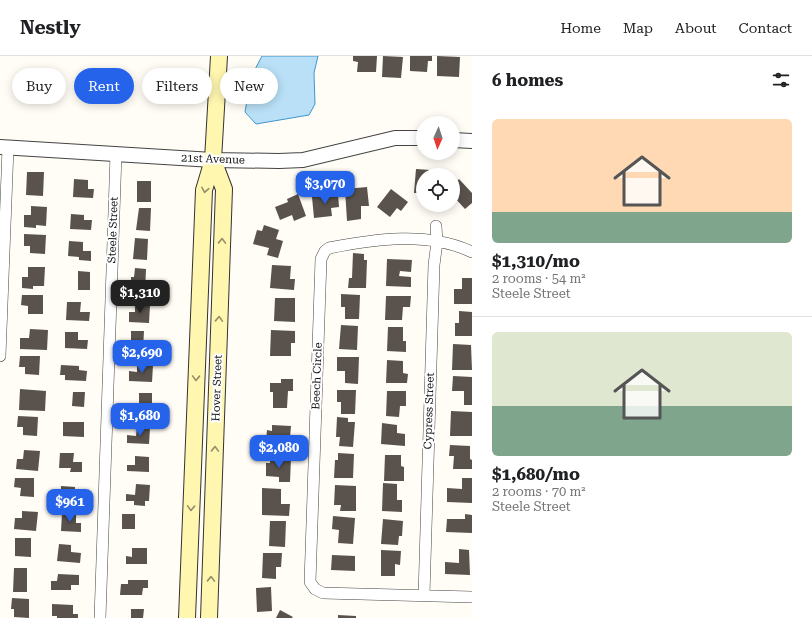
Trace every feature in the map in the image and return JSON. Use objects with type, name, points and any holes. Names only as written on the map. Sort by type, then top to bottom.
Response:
[{"type":"main road","name":"Hover Street","points":[[187,618],[203,198],[213,160],[219,56]]},
{"type":"main road","name":"Hover Street","points":[[210,618],[224,189],[213,160]]},
{"type":"street","name":"21st Avenue","points":[[4,148],[213,160],[279,161],[303,160],[395,138],[416,138]]},
{"type":"street","points":[[460,140],[472,141]]},
{"type":"street","points":[[0,356],[4,148]]},
{"type":"street","name":"Steele Street","points":[[100,618],[116,154]]},
{"type":"street","name":"Cypress Street","points":[[424,595],[434,265],[437,242],[436,226]]},
{"type":"street","name":"Beech Circle","points":[[472,252],[437,242],[401,239],[365,241],[330,248],[325,251],[321,259],[310,582],[315,589],[323,593],[424,595],[472,598]]},
{"type":"water","points":[[262,56],[318,56],[314,73],[315,104],[309,115],[256,124],[245,112],[246,104],[278,104],[278,68],[256,68]]},
{"type":"building","points":[[353,56],[377,56],[376,72],[357,72],[358,62],[353,61]]},
{"type":"building","points":[[383,56],[403,57],[401,78],[382,77]]},
{"type":"building","points":[[410,56],[432,56],[432,61],[428,61],[427,72],[410,71]]},
{"type":"building","points":[[437,56],[460,57],[459,77],[437,76]]},
{"type":"building","points":[[416,169],[416,193],[414,193]]},
{"type":"building","points":[[27,172],[44,172],[43,196],[26,195]]},
{"type":"building","points":[[74,179],[88,180],[88,189],[94,189],[93,198],[73,197]]},
{"type":"building","points":[[460,180],[472,193],[472,203],[465,209],[460,204]]},
{"type":"building","points":[[137,181],[151,181],[151,202],[137,202]]},
{"type":"building","points":[[367,187],[369,206],[361,206],[361,219],[347,221],[345,189]]},
{"type":"building","points":[[391,189],[408,202],[401,211],[397,208],[390,217],[377,207]]},
{"type":"building","points":[[298,194],[306,216],[294,221],[292,215],[280,220],[275,207],[288,202],[287,199]]},
{"type":"building","points":[[338,194],[339,207],[331,208],[332,216],[314,218],[312,197]]},
{"type":"building","points":[[31,206],[47,207],[46,226],[36,225],[36,228],[24,227],[24,215],[31,215]]},
{"type":"building","points":[[139,208],[151,208],[150,231],[136,230]]},
{"type":"building","points":[[71,214],[84,215],[84,220],[92,220],[91,230],[70,229]]},
{"type":"building","points":[[264,225],[279,230],[276,239],[283,241],[278,258],[267,255],[269,248],[253,244],[257,230],[262,231]]},
{"type":"building","points":[[24,234],[46,235],[45,254],[30,253],[30,246],[24,246]]},
{"type":"building","points":[[135,238],[148,239],[147,260],[133,259]]},
{"type":"building","points":[[69,241],[83,242],[83,251],[91,251],[91,261],[79,260],[79,257],[68,256]]},
{"type":"building","points":[[353,253],[364,254],[364,260],[367,260],[366,288],[348,288],[349,278],[352,278]]},
{"type":"building","points":[[387,259],[412,260],[411,272],[400,271],[399,276],[411,277],[411,287],[386,286]]},
{"type":"building","points":[[272,265],[291,266],[290,279],[295,279],[294,290],[270,288]]},
{"type":"building","points":[[28,267],[45,267],[44,286],[33,286],[33,289],[22,288],[22,277],[28,277]]},
{"type":"building","points":[[135,268],[146,269],[145,292],[131,291],[131,277],[134,277]]},
{"type":"building","points":[[78,271],[90,272],[90,290],[78,290]]},
{"type":"building","points":[[462,278],[472,278],[472,304],[454,304],[454,289],[462,289]]},
{"type":"building","points":[[341,294],[360,295],[359,319],[345,319],[345,307],[341,307]]},
{"type":"building","points":[[22,295],[43,295],[43,314],[28,314],[28,306],[21,305]]},
{"type":"building","points":[[386,296],[411,296],[410,307],[403,307],[402,320],[385,320]]},
{"type":"building","points":[[275,298],[295,298],[295,322],[274,321]]},
{"type":"building","points":[[67,302],[81,302],[80,312],[90,312],[89,321],[66,320]]},
{"type":"building","points":[[135,304],[150,305],[149,323],[129,322],[129,312],[135,312]]},
{"type":"building","points":[[459,311],[472,312],[472,336],[455,336],[455,323],[459,323]]},
{"type":"building","points":[[341,325],[358,326],[357,350],[339,349]]},
{"type":"building","points":[[388,327],[403,327],[403,341],[406,341],[406,352],[387,351]]},
{"type":"building","points":[[30,329],[48,330],[47,350],[20,349],[20,338],[29,338]]},
{"type":"building","points":[[271,330],[295,331],[295,343],[291,343],[291,356],[270,356]]},
{"type":"building","points":[[131,331],[144,331],[143,349],[131,349]]},
{"type":"building","points":[[65,332],[78,332],[78,340],[88,340],[87,349],[65,348]]},
{"type":"building","points":[[453,344],[471,345],[472,370],[452,370]]},
{"type":"building","points":[[20,356],[40,356],[39,375],[25,374],[25,367],[19,367]]},
{"type":"building","points":[[337,357],[359,357],[358,384],[345,383],[345,371],[337,371]]},
{"type":"building","points":[[387,360],[403,361],[403,373],[408,374],[407,383],[386,383]]},
{"type":"building","points":[[137,364],[153,365],[152,382],[129,381],[129,371],[137,372]]},
{"type":"building","points":[[61,365],[79,366],[79,370],[87,371],[86,381],[65,380],[65,375],[60,375]]},
{"type":"building","points":[[453,376],[472,377],[472,405],[464,405],[464,391],[452,391]]},
{"type":"building","points":[[281,379],[293,379],[293,391],[288,391],[287,408],[273,408],[273,392],[270,392],[270,383],[281,383]]},
{"type":"building","points":[[20,389],[46,391],[45,411],[19,410]]},
{"type":"building","points":[[337,390],[356,390],[355,414],[341,414],[341,402],[337,402]]},
{"type":"building","points":[[387,391],[406,391],[406,406],[400,406],[399,417],[386,416]]},
{"type":"building","points":[[73,392],[85,392],[84,407],[72,406]]},
{"type":"building","points":[[139,393],[152,393],[152,414],[129,413],[130,403],[139,403]]},
{"type":"building","points":[[451,411],[472,412],[472,436],[450,436]]},
{"type":"building","points":[[18,416],[38,417],[37,436],[23,435],[23,427],[17,427]]},
{"type":"building","points":[[337,417],[348,418],[348,422],[355,422],[353,447],[339,446],[340,437],[336,437]]},
{"type":"building","points":[[63,422],[84,422],[84,437],[63,436]]},
{"type":"building","points":[[382,423],[397,425],[397,433],[405,434],[405,446],[381,444]]},
{"type":"building","points":[[272,425],[291,426],[289,449],[271,447],[272,441],[266,441],[267,430],[272,431]]},
{"type":"building","points":[[137,427],[150,428],[149,444],[127,443],[127,435],[136,436]]},
{"type":"building","points":[[450,445],[470,446],[472,469],[453,469],[454,456],[449,456]]},
{"type":"building","points":[[24,450],[40,451],[38,471],[16,469],[17,459],[23,459]]},
{"type":"building","points":[[60,453],[74,453],[73,462],[82,462],[82,472],[70,472],[71,468],[59,468]]},
{"type":"building","points":[[338,453],[354,454],[353,478],[334,478],[335,460],[338,460]]},
{"type":"building","points":[[385,455],[401,455],[401,466],[404,467],[404,481],[384,481]]},
{"type":"building","points":[[135,456],[149,457],[149,472],[127,471],[127,465],[135,465]]},
{"type":"building","points":[[270,457],[291,458],[290,482],[279,482],[279,477],[266,476],[266,463],[270,463]]},
{"type":"building","points":[[15,478],[34,478],[34,497],[20,496],[21,488],[14,487]]},
{"type":"building","points":[[462,478],[472,478],[472,503],[447,502],[447,488],[462,489]]},
{"type":"building","points":[[383,483],[397,484],[397,500],[402,500],[402,512],[382,511]]},
{"type":"building","points":[[136,484],[150,485],[149,501],[145,501],[145,506],[134,505],[134,501],[126,501],[126,494],[135,495]]},
{"type":"building","points":[[335,485],[356,486],[356,511],[340,511],[341,505],[334,505]]},
{"type":"building","points":[[61,486],[75,487],[75,493],[83,493],[83,503],[61,502]]},
{"type":"building","points":[[262,488],[281,489],[281,504],[290,504],[289,516],[262,515]]},
{"type":"building","points":[[22,511],[38,512],[36,531],[14,529],[15,518],[22,518]]},
{"type":"building","points":[[62,513],[76,513],[76,523],[81,523],[81,532],[61,531]]},
{"type":"building","points":[[122,514],[135,514],[135,529],[122,529]]},
{"type":"building","points":[[465,514],[472,515],[472,533],[446,532],[447,519],[465,519]]},
{"type":"building","points":[[333,516],[355,518],[353,544],[338,543],[339,530],[332,529]]},
{"type":"building","points":[[383,519],[403,521],[402,536],[399,536],[398,545],[381,544]]},
{"type":"building","points":[[270,521],[286,521],[285,547],[269,546]]},
{"type":"building","points":[[15,538],[31,538],[31,557],[15,556]]},
{"type":"building","points":[[59,544],[71,545],[71,552],[81,553],[80,563],[57,561]]},
{"type":"building","points":[[132,548],[147,548],[147,564],[126,564],[126,556],[132,557]]},
{"type":"building","points":[[459,549],[469,550],[470,575],[445,574],[445,562],[459,563]]},
{"type":"building","points":[[381,550],[401,551],[400,565],[395,564],[395,576],[381,576]]},
{"type":"building","points":[[263,553],[282,553],[281,567],[276,567],[276,579],[262,578]]},
{"type":"building","points":[[332,555],[355,556],[355,571],[331,570]]},
{"type":"building","points":[[14,568],[27,568],[27,592],[13,592]]},
{"type":"building","points":[[58,574],[79,575],[79,585],[71,585],[71,590],[51,590],[51,581],[57,581]]},
{"type":"building","points":[[128,580],[148,580],[148,588],[143,588],[142,595],[120,595],[121,584],[128,584]]},
{"type":"building","points":[[271,587],[272,611],[257,612],[256,588]]},
{"type":"building","points":[[12,598],[29,599],[29,618],[14,617],[14,609],[11,609]]},
{"type":"building","points":[[52,604],[73,605],[73,614],[78,614],[78,618],[57,618],[57,616],[52,616]]},
{"type":"building","points":[[131,609],[144,609],[143,618],[131,618]]},
{"type":"building","points":[[280,610],[293,617],[276,618]]},
{"type":"building","points":[[338,615],[356,616],[356,618],[338,618]]}]
